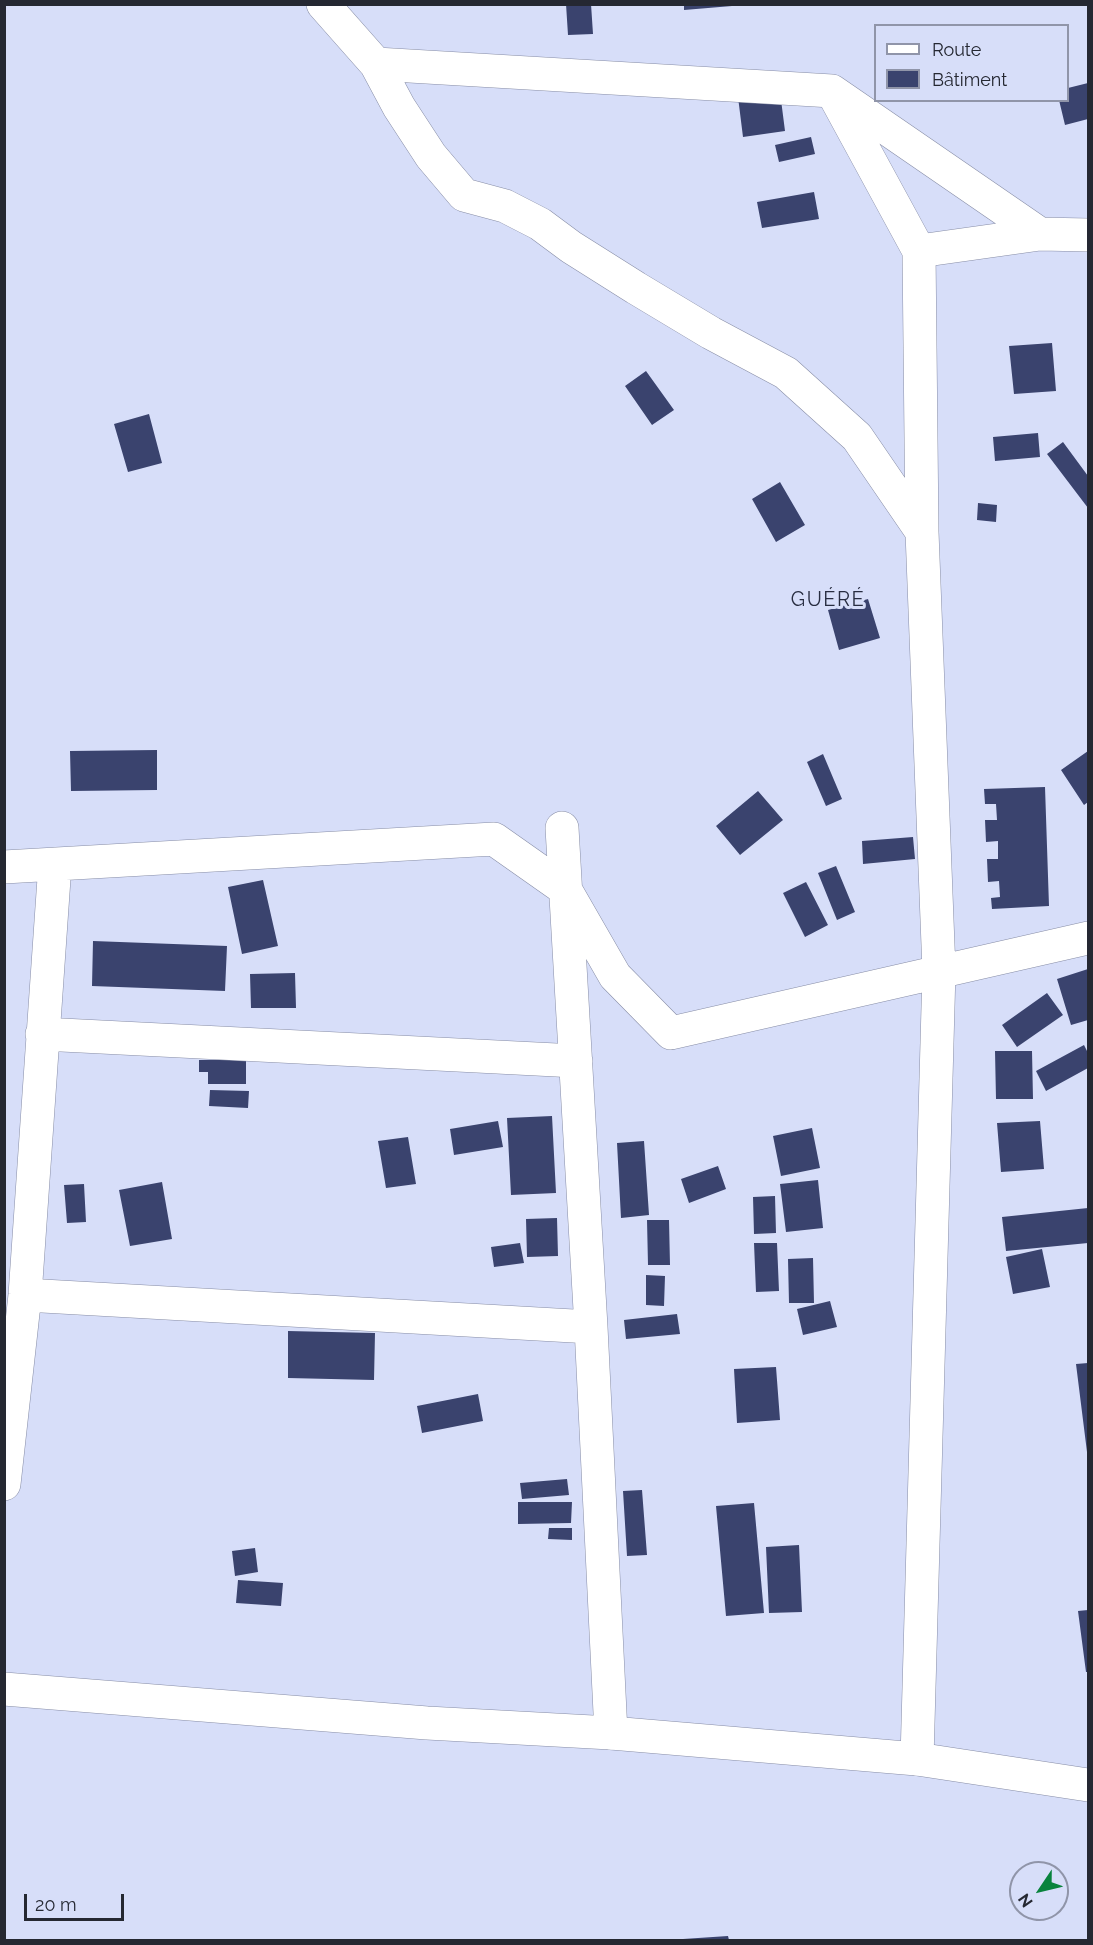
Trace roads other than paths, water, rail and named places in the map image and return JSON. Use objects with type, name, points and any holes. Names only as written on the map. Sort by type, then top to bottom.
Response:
[{"type":"street","points":[[323,4],[376,64],[399,107],[431,156],[464,195],[505,206],[540,224],[571,247],[636,288],[711,333],[786,373],[857,437],[922,532]]},
{"type":"street","points":[[376,64],[832,91],[1040,234]]},
{"type":"street","points":[[832,91],[918,251],[922,532],[939,971],[917,1759]]},
{"type":"street","points":[[918,251],[1040,234],[1089,235]]},
{"type":"street","points":[[562,828],[591,1327],[611,1733]]},
{"type":"street","points":[[4,867],[494,838],[565,889],[615,976],[671,1033],[1089,938]]},
{"type":"street","points":[[4,1484],[25,1295],[55,864]]},
{"type":"street","points":[[42,1034],[576,1061]]},
{"type":"street","points":[[25,1295],[591,1327]]},
{"type":"street","points":[[4,1689],[427,1723],[611,1733],[917,1759],[1089,1785]]},
{"type":"district","name":"GUÉRÉ","points":[[828,600]]}]
